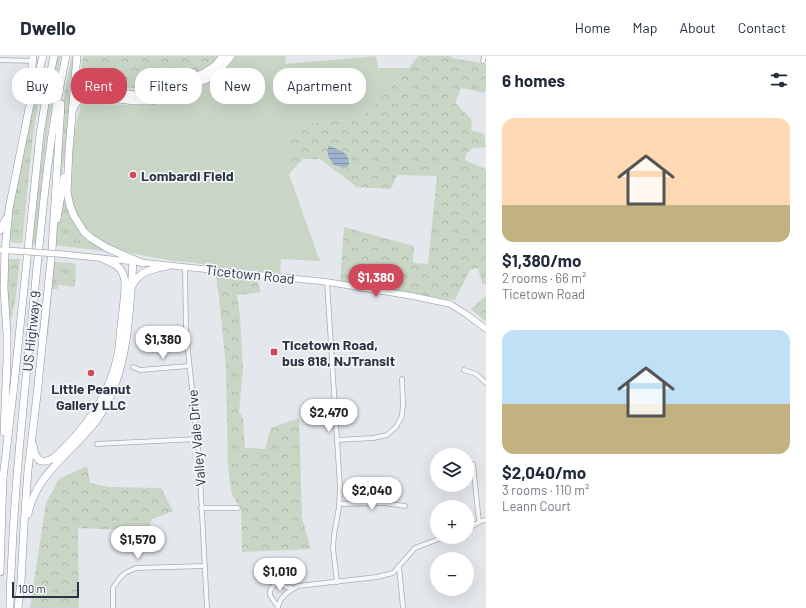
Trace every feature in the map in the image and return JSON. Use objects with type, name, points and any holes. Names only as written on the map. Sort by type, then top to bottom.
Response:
[{"type":"highway","points":[[3,478],[7,334],[2,251],[29,109],[43,56]]},
{"type":"highway","name":"US Highway 9","points":[[0,572],[3,478],[40,134],[54,56]]},
{"type":"highway","name":"US Highway 9","points":[[63,69],[66,56]]},
{"type":"highway","points":[[77,56],[69,150],[68,196],[74,216],[84,232],[99,244],[142,263]]},
{"type":"highway","points":[[76,64],[78,79],[81,84],[87,88],[143,95],[158,92],[204,73],[215,66],[223,56]]},
{"type":"highway","points":[[72,111],[78,100],[88,96],[139,101],[159,98],[207,79],[220,70],[231,56]]},
{"type":"highway","points":[[29,109],[33,59]]},
{"type":"highway","name":"US Highway 9","points":[[10,608],[13,517],[19,446],[51,141],[57,104]]},
{"type":"highway","points":[[23,556],[27,478],[52,250],[61,104]]},
{"type":"highway","points":[[52,250],[69,150]]},
{"type":"highway","points":[[0,230],[10,209]]},
{"type":"highway","points":[[33,427],[36,458],[45,462],[50,460],[58,454],[84,426],[100,403],[109,383],[119,348],[125,283],[124,275],[119,268],[103,259]]},
{"type":"highway","points":[[18,608],[28,512],[36,492],[42,481],[90,429],[115,386],[121,368],[124,355],[133,262]]},
{"type":"highway","points":[[131,290],[135,281],[144,272],[168,266]]},
{"type":"highway","points":[[0,276],[4,288]]},
{"type":"street","points":[[483,61],[484,56]]},
{"type":"street","points":[[0,60],[33,59]]},
{"type":"street","name":"Ticetown Road","points":[[2,251],[61,254],[327,282],[450,304],[486,329]]},
{"type":"street","name":"Valley Vale Drive","points":[[185,267],[186,331],[197,439],[207,608]]},
{"type":"street","points":[[327,282],[340,494],[333,548],[337,582]]},
{"type":"street","points":[[133,367],[140,370],[189,366]]},
{"type":"street","points":[[464,370],[476,374],[486,383]]},
{"type":"street","points":[[337,440],[373,438],[386,435],[396,427],[402,416],[404,404],[402,379]]},
{"type":"street","points":[[97,444],[197,439]]},
{"type":"street","points":[[474,476],[478,522]]},
{"type":"street","points":[[339,504],[384,503],[405,506]]},
{"type":"street","points":[[201,508],[238,508]]},
{"type":"street","points":[[474,525],[486,520]]},
{"type":"street","points":[[278,607],[282,598],[298,586],[377,577],[393,573],[415,548],[430,542]]},
{"type":"street","points":[[113,608],[113,588],[125,573],[136,568],[204,566]]},
{"type":"street","points":[[399,566],[403,608]]},
{"type":"street","points":[[278,607],[270,595],[272,587],[277,583],[281,583],[286,587],[295,588]]},
{"type":"green space","points":[[57,56],[61,56],[58,68],[55,68]]},
{"type":"green space","points":[[72,56],[74,56],[72,68],[71,68],[66,144],[59,186],[61,123],[65,91]]},
{"type":"green space","points":[[83,56],[219,56],[213,65],[202,69],[202,68],[135,68],[135,88],[127,88],[127,68],[82,68]]},
{"type":"green space","points":[[234,56],[286,56],[285,64],[376,56],[378,68],[409,68],[360,119],[289,125],[289,174],[321,261],[281,259],[280,273],[173,261],[130,253],[97,239],[81,222],[72,203],[70,192],[73,137],[81,104],[202,104],[202,84],[210,80],[210,104],[265,104],[265,68],[225,68],[234,59]]},
{"type":"green space","points":[[418,56],[450,56],[452,58],[486,64],[486,90],[484,93],[461,88],[455,103],[472,120],[471,130],[484,134],[486,147],[473,148],[466,154],[465,160],[486,169],[486,285],[482,283],[478,268],[470,270],[455,300],[340,284],[344,227],[414,246],[413,263],[428,264],[437,176],[397,175],[391,189],[357,187],[320,159],[303,159],[289,174],[289,125],[360,119],[409,68]]},
{"type":"green space","points":[[33,104],[38,104],[33,135],[22,243],[18,243],[23,212],[12,211]]},
{"type":"green space","points":[[49,104],[52,104],[36,244],[32,244]]},
{"type":"green space","points":[[63,189],[70,217],[79,230],[103,249],[102,251],[55,245]]},
{"type":"green space","points":[[12,211],[23,211],[18,243],[8,242]]},
{"type":"green space","points":[[7,259],[20,259],[15,303],[9,327]]},
{"type":"green space","points":[[53,262],[74,263],[76,265],[75,286],[58,285],[58,289],[52,289],[48,337],[46,337]]},
{"type":"green space","points":[[216,277],[257,280],[261,292],[237,295],[240,316],[243,368],[239,412],[243,418],[245,448],[265,449],[271,428],[299,418],[302,518],[311,549],[242,552],[241,508],[232,495],[228,467],[226,368]]},
{"type":"green space","points":[[485,296],[486,297],[486,322],[471,309]]},
{"type":"green space","points":[[87,466],[90,483],[109,487],[161,488],[173,511],[152,519],[147,531],[78,528],[79,608],[30,608],[46,503],[59,479]]},
{"type":"water","points":[[328,146],[344,152],[348,157],[349,165],[344,167],[334,165],[328,156]]},
{"type":"place","name":"Lombardi Field","points":[[133,175]]},
{"type":"place","name":"Ticetown Road, bus 818, NJTransit","points":[[274,352]]},
{"type":"place","name":"Little Peanut Gallery LLC","points":[[91,373]]}]
